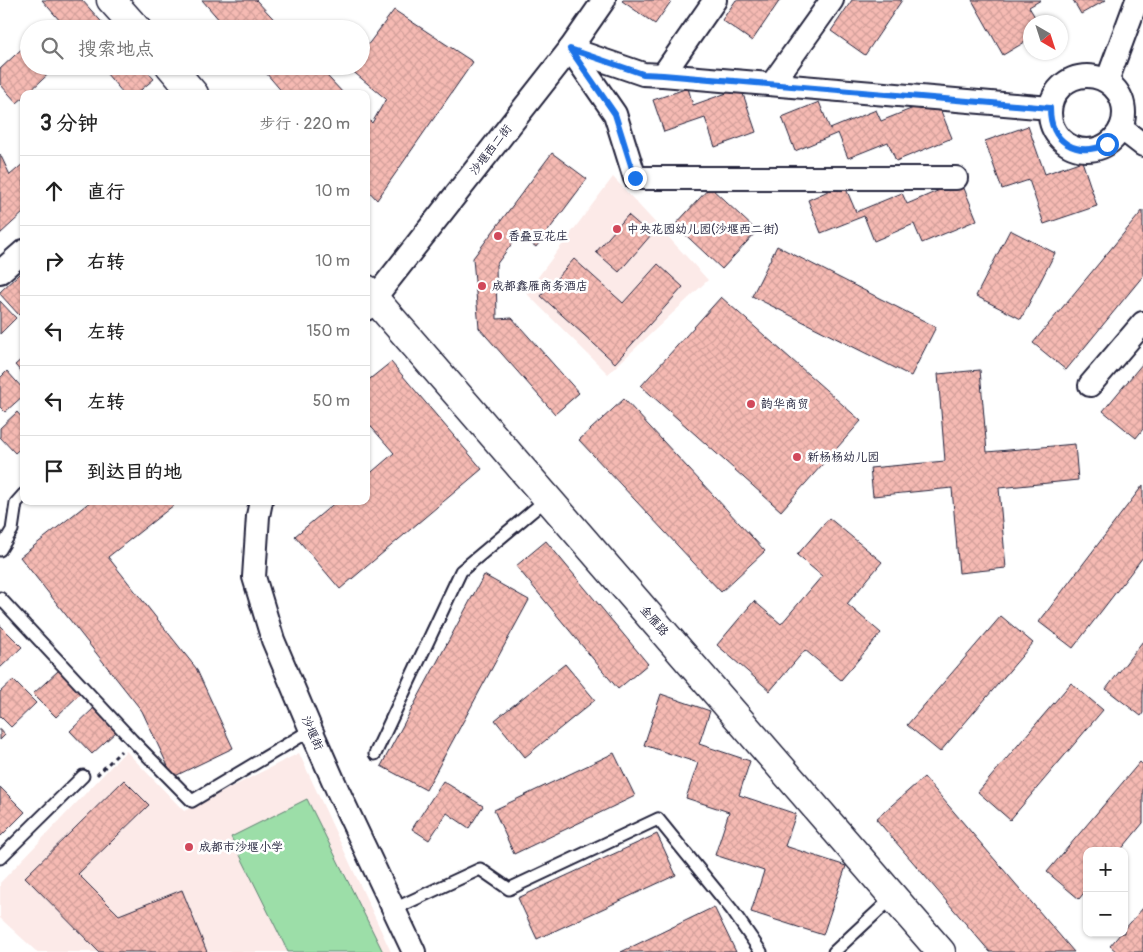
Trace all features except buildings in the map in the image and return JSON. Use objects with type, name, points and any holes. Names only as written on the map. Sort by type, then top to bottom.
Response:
[{"type":"street","points":[[111,0],[129,20]]},
{"type":"street","name":"沙堰西二街","points":[[370,298],[570,49],[604,0]]},
{"type":"street","points":[[663,75],[715,0]]},
{"type":"street","points":[[772,84],[832,0]]},
{"type":"street","points":[[1107,81],[1137,0]]},
{"type":"street","points":[[570,49],[643,74],[1050,108]]},
{"type":"street","points":[[570,49],[615,114],[635,178],[956,178]]},
{"type":"street","points":[[178,75],[191,90]]},
{"type":"street","points":[[1076,77],[1097,77],[1107,81],[1115,88],[1124,107],[1124,118],[1121,128],[1107,144],[1098,148],[1077,149],[1067,144],[1059,138],[1053,129],[1050,119],[1050,108],[1058,89],[1076,77]]},
{"type":"street","points":[[1121,128],[1143,146]]},
{"type":"street","points":[[0,272],[20,255]]},
{"type":"street","name":"金雁路","points":[[370,300],[548,498],[941,952]]},
{"type":"street","points":[[1090,385],[1143,323]]},
{"type":"street","name":"沙堰街","points":[[259,505],[254,577],[272,640],[311,730],[414,952]]},
{"type":"lane","points":[[0,550],[12,530],[16,503],[20,498]]},
{"type":"lane","points":[[375,754],[461,571],[548,498]]},
{"type":"lane","points":[[0,598],[192,802],[311,730]]},
{"type":"lane","points":[[0,858],[83,776]]},
{"type":"lane","points":[[394,909],[480,869],[509,889],[658,819],[732,910],[761,952]]},
{"type":"lane","points":[[834,952],[893,897]]},
{"type":"shaded area","name":"中央花园幼儿园(沙堰西二街)","points":[[613,177],[708,280],[608,374],[526,293]]},
{"type":"shaded area","name":"成都市沙堰小学","points":[[126,751],[184,811],[299,753],[391,952],[37,952],[0,918],[0,883]]},
{"type":"green space","points":[[307,799],[383,952],[288,952],[231,837]]},
{"type":"place","name":"中央花园幼儿园(沙堰西二街)","points":[[617,229]]},
{"type":"place","name":"香叠豆花庄","points":[[498,236]]},
{"type":"place","name":"成都鑫雁商务酒店","points":[[482,286]]},
{"type":"place","name":"韵华商贸","points":[[751,404]]},
{"type":"place","name":"新杨杨幼儿园","points":[[797,457]]},
{"type":"place","name":"成都市沙堰小学","points":[[189,847]]},
{"type":"route","points":[[635,178],[615,114],[570,49],[643,74],[1050,108],[1050,119],[1053,129],[1059,138],[1067,144],[1077,149],[1087,150],[1107,144]]}]
